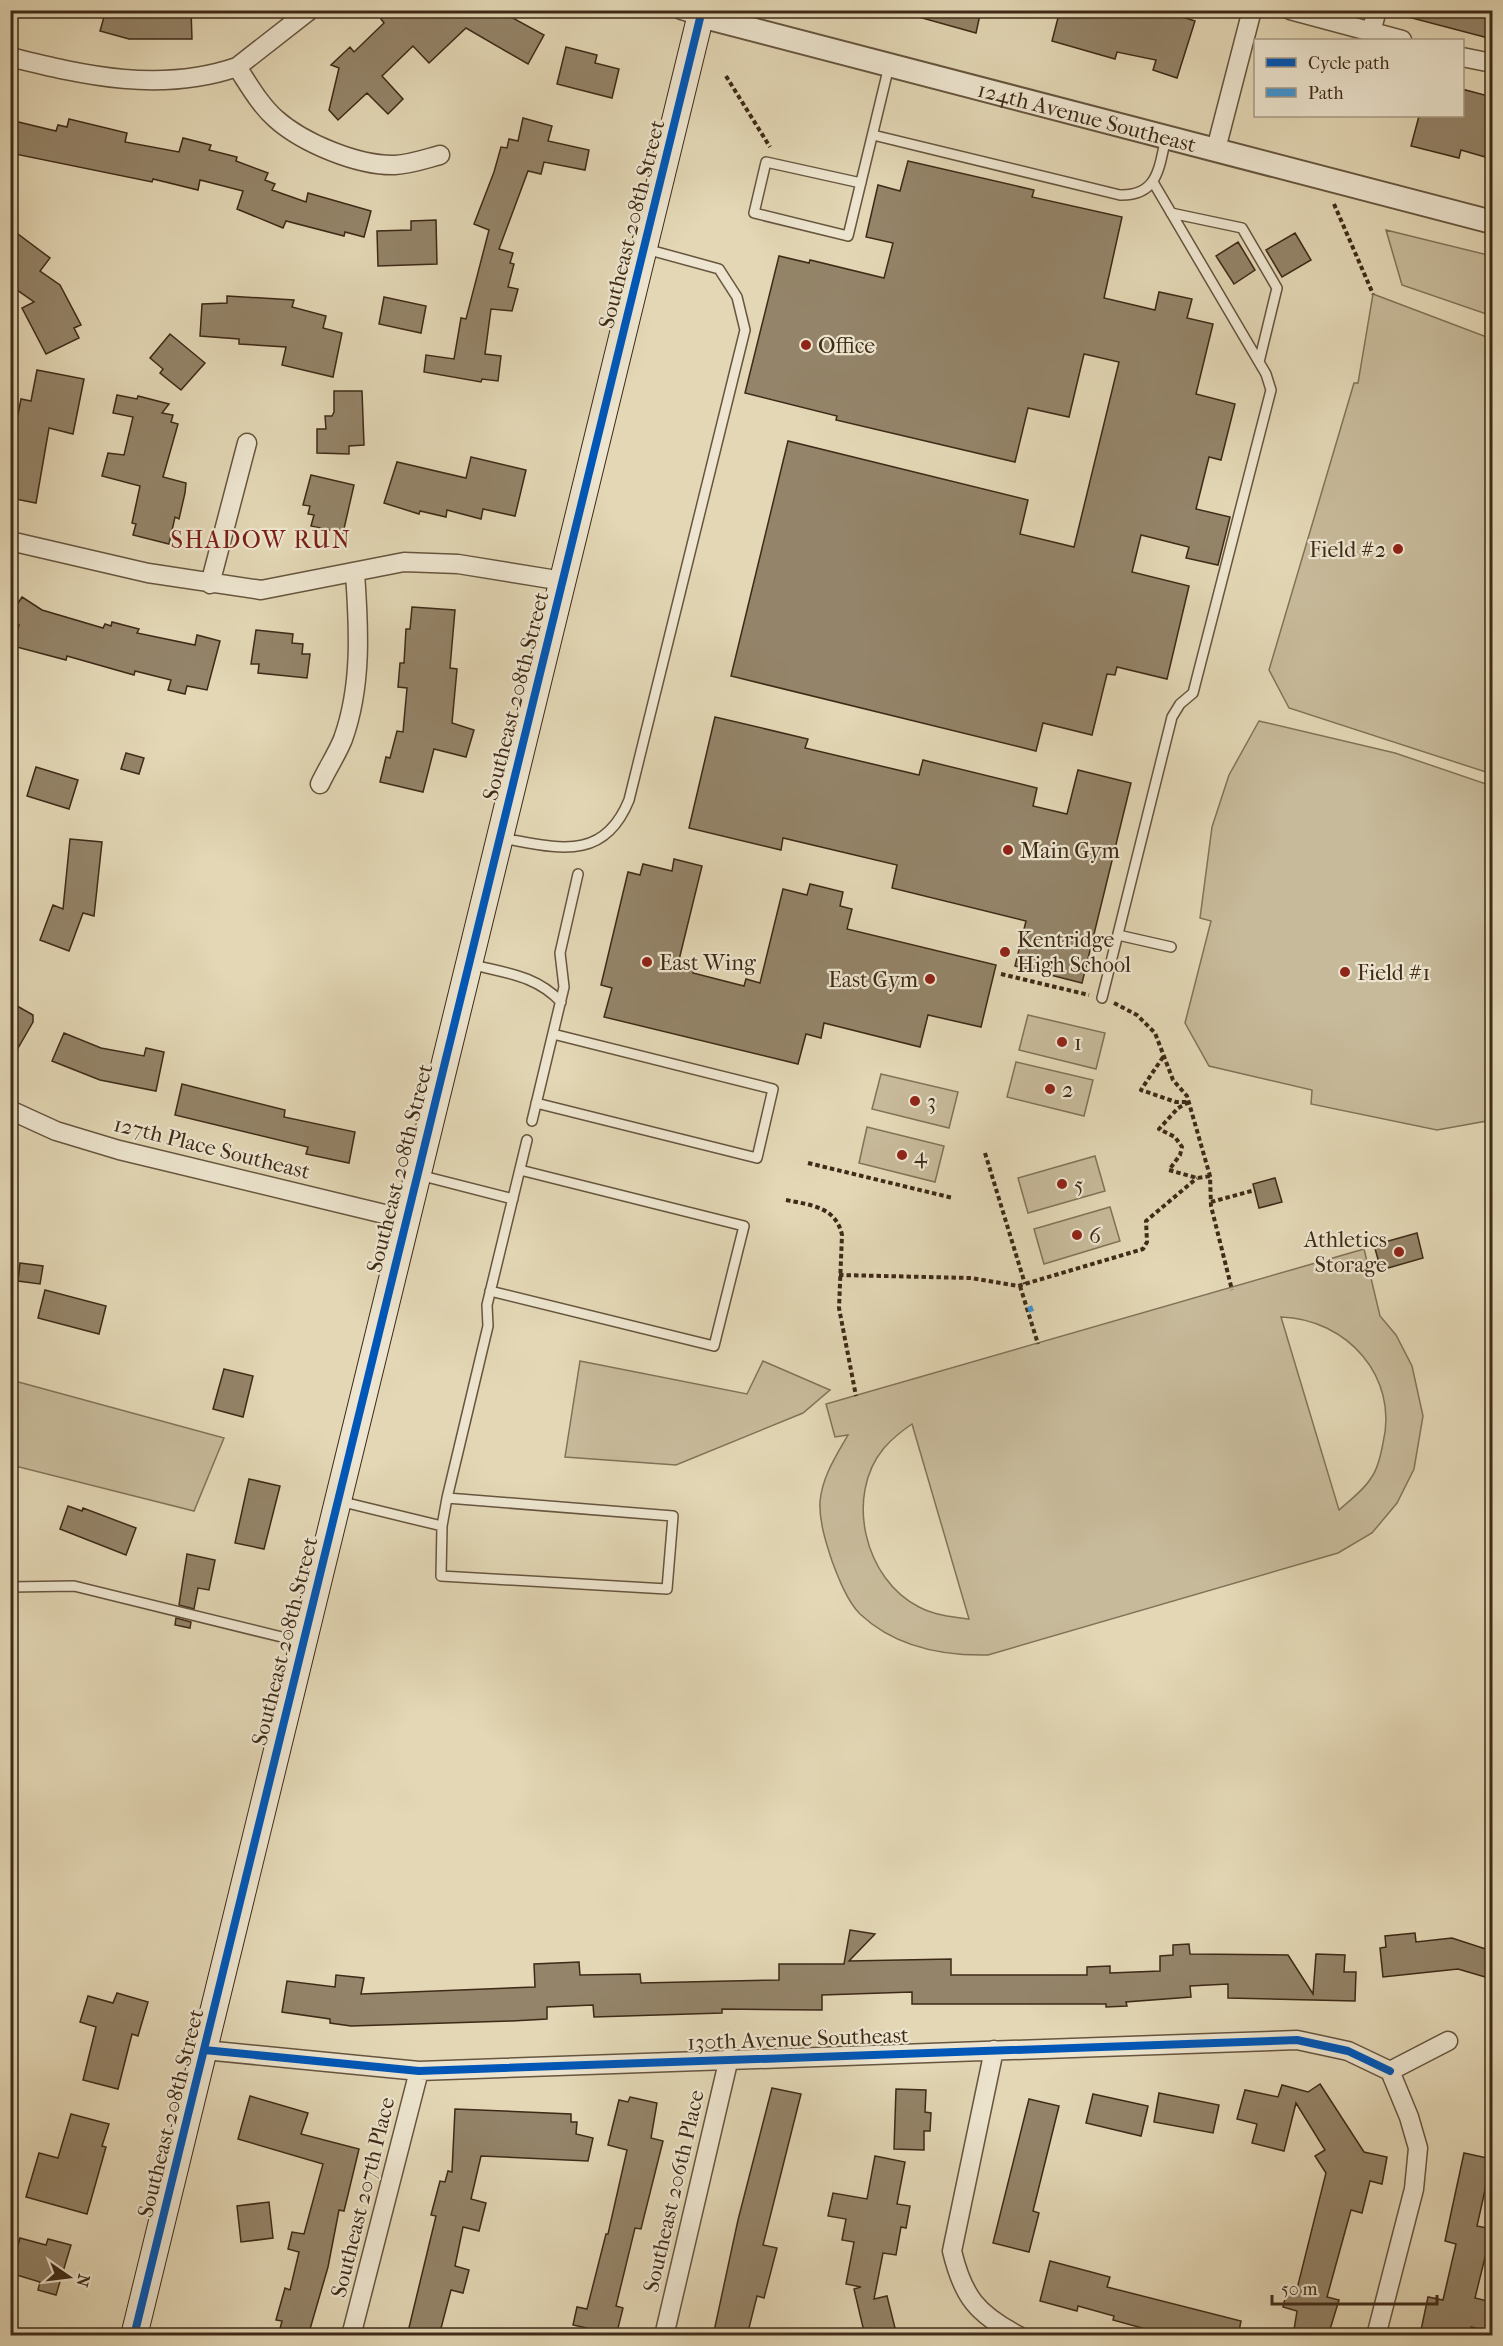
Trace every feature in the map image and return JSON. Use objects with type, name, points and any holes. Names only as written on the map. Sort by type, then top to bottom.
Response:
[{"type":"main road","name":"Southeast 208th Street","points":[[134,2336],[405,1219],[644,249],[694,12]]},
{"type":"street","points":[[10,57],[74,73],[153,81],[197,79],[237,67],[310,10]]},
{"type":"street","points":[[1216,148],[1252,10]]},
{"type":"street","points":[[1290,10],[1398,39]]},
{"type":"street","points":[[1371,32],[1377,10]]},
{"type":"street","name":"124th Avenue Southeast","points":[[694,12],[1492,222]]},
{"type":"street","points":[[1464,57],[1492,63]]},
{"type":"street","points":[[237,67],[255,95],[275,118],[315,144],[367,161],[393,165],[440,154]]},
{"type":"street","points":[[210,584],[247,443]]},
{"type":"street","points":[[10,541],[92,561],[210,584],[261,590],[404,562],[458,564],[563,581]]},
{"type":"street","points":[[320,784],[343,740],[354,696],[359,632],[355,573]]},
{"type":"street","name":"127th Place Southeast","points":[[10,1110],[56,1131],[119,1150],[405,1219]]},
{"type":"street","name":"130th Avenue Southeast","points":[[204,2050],[419,2070],[1297,2040],[1348,2051],[1390,2071]]},
{"type":"street","points":[[1376,2336],[1414,2189],[1418,2148],[1409,2117],[1390,2071],[1448,2041]]},
{"type":"street","points":[[994,2050],[952,2251],[958,2276],[966,2295],[991,2321],[1019,2336]]},
{"type":"street","name":"Southeast 206th Place","points":[[663,2336],[729,2058]]},
{"type":"street","name":"Southeast 207th Place","points":[[351,2336],[419,2070]]},
{"type":"lane","points":[[861,183],[766,162],[754,213],[848,236],[873,135],[889,64]]},
{"type":"lane","points":[[873,135],[1120,195],[1135,196],[1147,189],[1157,176],[1167,136]]},
{"type":"lane","points":[[1102,998],[1172,717],[1180,704],[1193,693],[1272,390],[1259,362],[1152,182]]},
{"type":"lane","points":[[1171,213],[1242,228],[1277,288],[1259,362]]},
{"type":"lane","points":[[499,838],[560,848],[578,847],[613,830],[623,816],[629,801],[745,330],[737,297],[719,269],[644,249]]},
{"type":"lane","points":[[532,1121],[561,1002],[565,980],[560,953],[578,874]]},
{"type":"lane","points":[[1118,934],[1171,947]]},
{"type":"lane","points":[[468,963],[532,980],[548,987],[561,1002]]},
{"type":"lane","points":[[536,1103],[757,1158],[773,1089],[553,1034]]},
{"type":"lane","points":[[447,1498],[673,1516],[667,1589],[441,1576],[442,1526],[447,1498],[488,1326],[487,1305],[490,1291],[527,1140]]},
{"type":"lane","points":[[490,1291],[714,1346],[744,1226],[520,1170]]},
{"type":"lane","points":[[417,1174],[513,1199]]},
{"type":"lane","points":[[337,1501],[442,1526]]},
{"type":"lane","points":[[10,1587],[74,1586],[302,1642]]},
{"type":"path","points":[[726,76],[781,165]]},
{"type":"path","points":[[1336,180],[1332,200],[1373,294]]},
{"type":"path","points":[[1001,974],[1102,998],[1137,1015],[1155,1033],[1173,1080],[1188,1096],[1210,1176],[1211,1202],[1232,1290]]},
{"type":"path","points":[[1164,1057],[1141,1090],[1176,1102],[1189,1102]]},
{"type":"path","points":[[1189,1102],[1178,1108],[1159,1129],[1174,1137],[1182,1147],[1180,1155],[1169,1170],[1197,1178],[1210,1176]]},
{"type":"path","points":[[986,1153],[1038,1344]]},
{"type":"path","points":[[808,1163],[953,1198]]},
{"type":"path","points":[[839,1275],[971,1278],[1023,1285],[1143,1249],[1147,1242],[1146,1221],[1197,1178]]},
{"type":"path","points":[[1211,1202],[1255,1190]]},
{"type":"path","points":[[786,1200],[817,1206],[836,1219],[842,1235],[839,1275],[840,1327],[856,1396]]},
{"type":"shaded area","points":[[1386,230],[1492,256],[1492,316],[1402,285]]},
{"type":"shaded area","name":"Field #2","points":[[1373,294],[1492,339],[1492,774],[1289,708],[1269,670],[1354,383],[1358,383]]},
{"type":"shaded area","name":"Field #1","points":[[1259,721],[1395,753],[1492,786],[1492,1120],[1437,1130],[1311,1104],[1312,1090],[1209,1066],[1185,1023],[1211,921],[1200,918],[1212,827],[1229,775]]},
{"type":"shaded area","name":"1","points":[[1028,1015],[1105,1033],[1096,1069],[1019,1050]]},
{"type":"shaded area","name":"2","points":[[1016,1062],[1093,1080],[1084,1116],[1007,1097]]},
{"type":"shaded area","name":"3","points":[[881,1074],[958,1092],[949,1128],[872,1109]]},
{"type":"shaded area","name":"4","points":[[867,1127],[944,1146],[935,1182],[859,1163]]},
{"type":"shaded area","name":"5","points":[[1095,1156],[1105,1191],[1028,1213],[1018,1178]]},
{"type":"shaded area","name":"6","points":[[1110,1207],[1120,1241],[1044,1264],[1034,1229]]},
{"type":"shaded area","points":[[1364,1249],[1380,1316],[1396,1335],[1412,1366],[1423,1416],[1414,1469],[1397,1503],[1372,1533],[1338,1553],[988,1655],[970,1655],[936,1651],[903,1642],[860,1614],[847,1596],[825,1539],[820,1502],[827,1475],[848,1435],[835,1437],[826,1404]],"holes":[[[1281,1317],[1305,1320],[1327,1328],[1346,1340],[1363,1356],[1375,1375],[1383,1396],[1386,1419],[1377,1466],[1364,1487],[1339,1510]],[[912,1424],[969,1619],[931,1612],[900,1594],[885,1578],[866,1535],[863,1512],[865,1489],[872,1468],[884,1448]]]},
{"type":"shaded area","points":[[580,1361],[747,1394],[763,1361],[830,1390],[803,1413],[676,1465],[565,1457]]},
{"type":"shaded area","points":[[11,1380],[224,1438],[194,1511],[11,1465]]},
{"type":"building","points":[[106,10],[191,10],[192,39],[129,39],[100,31]]},
{"type":"building","points":[[390,10],[498,10],[544,35],[528,64],[466,28],[429,63],[413,46],[382,76],[403,99],[388,114],[367,93],[338,120],[329,110],[339,68],[331,65],[350,47],[354,52],[384,23],[381,19]]},
{"type":"building","points":[[916,10],[981,10],[976,33],[915,16]]},
{"type":"building","points":[[1060,10],[1161,10],[1195,21],[1177,78],[1153,70],[1156,60],[1117,52],[1115,59],[1052,41]]},
{"type":"building","points":[[1409,10],[1492,10],[1492,39],[1408,17]]},
{"type":"building","points":[[566,47],[597,55],[595,63],[619,69],[612,98],[557,84]]},
{"type":"building","points":[[1464,90],[1492,97],[1492,159],[1461,150],[1459,158],[1411,146],[1419,117],[1464,117]]},
{"type":"building","points":[[523,118],[552,126],[548,141],[589,150],[585,170],[544,162],[541,174],[528,171],[499,249],[513,253],[510,263],[514,264],[508,287],[518,289],[512,311],[491,309],[485,354],[501,356],[498,381],[482,379],[481,382],[424,372],[426,355],[454,359],[461,318],[466,319],[489,230],[474,224],[501,147],[507,148],[509,139],[518,141]]},
{"type":"building","points":[[69,119],[127,133],[125,142],[179,152],[183,138],[211,145],[209,150],[237,157],[236,161],[268,173],[265,180],[275,184],[272,190],[306,202],[308,193],[371,211],[364,237],[345,232],[344,236],[286,221],[283,228],[237,209],[243,191],[200,180],[198,190],[153,179],[152,182],[10,153],[10,120],[56,131],[58,125],[67,127]]},
{"type":"building","points":[[908,161],[1034,190],[1032,197],[1122,217],[1104,298],[1155,310],[1159,292],[1192,299],[1187,318],[1213,324],[1196,394],[1235,404],[1221,460],[1209,457],[1196,509],[1230,517],[1218,565],[1186,558],[1189,547],[1141,535],[1132,572],[1189,586],[1167,679],[1117,667],[1115,675],[1107,674],[1092,735],[1043,723],[1036,751],[731,676],[788,441],[1028,500],[1020,534],[1074,547],[1119,362],[1084,354],[1069,417],[1028,408],[1015,462],[836,420],[837,416],[745,393],[779,256],[809,263],[810,260],[884,278],[893,243],[866,237],[878,185],[900,191]]},
{"type":"building","points":[[436,220],[437,264],[378,266],[377,231],[411,230],[411,221]]},
{"type":"building","points":[[10,228],[50,258],[40,271],[60,285],[81,325],[74,328],[79,338],[46,354],[22,308],[34,302],[10,285]]},
{"type":"building","points":[[1295,233],[1311,260],[1282,277],[1266,250]]},
{"type":"building","points":[[1238,242],[1255,270],[1234,284],[1216,256]]},
{"type":"building","points":[[227,296],[294,300],[292,307],[326,316],[323,328],[342,333],[333,377],[282,365],[286,347],[239,344],[239,339],[200,336],[202,304],[227,303]]},
{"type":"building","points":[[384,297],[426,306],[421,333],[379,324]]},
{"type":"building","points":[[170,334],[205,363],[181,390],[160,373],[163,369],[150,358]]},
{"type":"building","points":[[37,370],[84,379],[73,434],[49,428],[36,503],[10,498],[10,433],[14,434],[21,399],[31,401]]},
{"type":"building","points":[[334,391],[362,391],[364,445],[349,446],[349,454],[317,453],[317,429],[326,429],[325,416],[332,416],[334,412]]},
{"type":"building","points":[[117,395],[137,399],[138,396],[169,404],[162,413],[173,415],[171,422],[178,424],[163,477],[186,483],[179,519],[175,517],[169,544],[133,535],[136,524],[132,523],[140,486],[102,476],[108,453],[124,455],[133,417],[113,413]]},
{"type":"building","points":[[471,457],[526,470],[515,516],[483,509],[481,519],[447,510],[446,517],[420,511],[419,514],[384,503],[397,462],[466,478]]},
{"type":"building","points":[[311,475],[354,485],[343,533],[311,526],[314,515],[308,514],[310,506],[303,505]]},
{"type":"building","points":[[22,597],[42,610],[103,628],[105,624],[111,626],[112,622],[139,629],[137,633],[195,645],[197,635],[220,641],[207,690],[187,686],[185,694],[168,690],[171,680],[135,671],[134,675],[67,656],[66,660],[13,646],[19,625],[10,621],[10,615]]},
{"type":"building","points":[[412,607],[455,610],[450,668],[457,669],[452,723],[474,730],[466,757],[434,749],[423,792],[380,782],[386,757],[390,758],[397,731],[403,732],[407,688],[398,687],[400,663],[404,663],[406,629],[410,629]]},
{"type":"building","points":[[256,630],[293,634],[292,643],[303,644],[302,654],[310,654],[307,678],[258,673],[259,664],[251,664]]},
{"type":"building","points":[[715,717],[808,739],[805,748],[919,775],[923,760],[1037,788],[1033,806],[1067,814],[1078,770],[1131,783],[1082,983],[1015,966],[1026,921],[892,888],[897,865],[783,838],[781,850],[689,828]]},
{"type":"building","points":[[126,753],[144,758],[139,774],[121,769]]},
{"type":"building","points":[[36,767],[78,780],[69,809],[27,796]]},
{"type":"building","points":[[70,839],[102,842],[94,916],[83,913],[69,951],[40,940],[53,905],[63,909]]},
{"type":"building","name":"East Wing","points":[[674,859],[702,866],[679,960],[695,964],[693,973],[744,986],[746,979],[760,983],[783,889],[807,895],[810,884],[843,892],[840,906],[852,909],[847,929],[996,965],[981,1027],[928,1015],[920,1047],[824,1023],[821,1038],[806,1034],[798,1064],[604,1017],[612,988],[601,985],[628,872],[640,875],[643,864],[672,871]]},
{"type":"building","points":[[10,1002],[33,1015],[33,1022],[10,1062]]},
{"type":"building","points":[[64,1033],[101,1048],[144,1056],[146,1048],[164,1052],[156,1091],[100,1080],[52,1061]]},
{"type":"building","points":[[182,1084],[285,1110],[284,1117],[355,1132],[349,1163],[306,1154],[308,1147],[175,1115]]},
{"type":"building","points":[[1275,1178],[1282,1202],[1259,1208],[1253,1184]]},
{"type":"building","name":"Athletics Storage","points":[[1417,1233],[1423,1258],[1381,1270],[1374,1245]]},
{"type":"building","points":[[20,1263],[43,1266],[40,1284],[18,1281]]},
{"type":"building","points":[[45,1290],[106,1306],[99,1334],[38,1318]]},
{"type":"building","points":[[224,1369],[253,1376],[243,1417],[213,1409]]},
{"type":"building","points":[[249,1479],[280,1486],[264,1549],[235,1543]]},
{"type":"building","points":[[68,1506],[82,1511],[83,1508],[136,1528],[126,1555],[60,1529]]},
{"type":"building","points":[[187,1554],[215,1560],[209,1590],[198,1588],[194,1609],[179,1605]]},
{"type":"building","points":[[176,1618],[191,1622],[190,1628],[175,1625]]},
{"type":"building","points":[[850,1930],[875,1934],[849,1961],[951,1959],[951,1975],[1087,1975],[1087,1967],[1110,1966],[1110,1973],[1160,1971],[1160,1956],[1173,1955],[1173,1945],[1189,1944],[1190,1954],[1288,1955],[1313,1994],[1316,1954],[1345,1955],[1344,1972],[1356,1972],[1355,2001],[1228,1998],[1228,1984],[1190,1986],[1191,1997],[1126,2002],[1127,2006],[1106,2007],[1106,2004],[912,2004],[912,1992],[822,1995],[822,2010],[722,2009],[722,2013],[594,2017],[593,2005],[547,2007],[547,2019],[512,2021],[351,2026],[330,2023],[330,2019],[282,2012],[287,1981],[335,1987],[336,1975],[364,1978],[361,1994],[535,1987],[534,1964],[579,1962],[580,1975],[640,1974],[641,1983],[779,1980],[779,1964],[844,1964]]},
{"type":"building","points":[[1415,1933],[1416,1942],[1452,1938],[1492,1951],[1492,1979],[1458,1969],[1383,1977],[1380,1948],[1386,1947],[1385,1936]]},
{"type":"building","points":[[117,1993],[148,2002],[138,2036],[132,2034],[118,2089],[83,2080],[96,2027],[80,2022],[88,1996],[113,2003]]},
{"type":"building","points":[[1320,2084],[1364,2152],[1387,2157],[1382,2184],[1370,2181],[1362,2213],[1351,2210],[1327,2297],[1339,2300],[1328,2336],[1293,2336],[1297,2311],[1283,2307],[1287,2290],[1296,2293],[1326,2173],[1315,2156],[1325,2150],[1296,2103],[1284,2151],[1252,2143],[1257,2124],[1237,2119],[1245,2090],[1278,2097],[1282,2085],[1308,2092]]},
{"type":"building","points":[[772,2088],[801,2094],[763,2245],[777,2248],[764,2298],[757,2296],[747,2336],[713,2336],[738,2220]]},
{"type":"building","points":[[896,2089],[926,2090],[925,2112],[931,2113],[930,2131],[924,2131],[924,2150],[894,2149]]},
{"type":"building","points":[[1159,2093],[1219,2105],[1213,2133],[1154,2122]]},
{"type":"building","points":[[1093,2094],[1148,2106],[1141,2136],[1086,2123]]},
{"type":"building","points":[[250,2096],[308,2113],[301,2134],[359,2149],[344,2211],[339,2210],[328,2267],[308,2336],[278,2336],[282,2321],[276,2320],[285,2288],[290,2290],[299,2252],[288,2249],[292,2232],[304,2234],[323,2164],[238,2139]]},
{"type":"building","points":[[630,2097],[657,2103],[651,2138],[663,2141],[641,2229],[635,2228],[616,2306],[623,2308],[616,2336],[585,2336],[587,2328],[573,2325],[577,2307],[587,2309],[606,2234],[608,2234],[627,2150],[608,2145],[619,2100],[628,2102]]},
{"type":"building","points":[[1029,2099],[1059,2106],[1033,2211],[1039,2213],[1029,2252],[993,2243]]},
{"type":"building","points":[[455,2109],[571,2114],[571,2122],[577,2122],[576,2134],[593,2138],[588,2161],[481,2156],[471,2199],[486,2203],[479,2231],[463,2227],[455,2266],[469,2270],[463,2293],[451,2290],[439,2336],[407,2336],[436,2216],[431,2215],[440,2181],[445,2182],[448,2171],[452,2172]]},
{"type":"building","points":[[71,2114],[109,2124],[102,2146],[106,2147],[87,2214],[26,2197],[39,2153],[58,2158]]},
{"type":"building","points":[[1464,2153],[1492,2159],[1477,2226],[1492,2229],[1475,2298],[1492,2302],[1492,2332],[1471,2327],[1469,2336],[1425,2336],[1426,2331],[1421,2330],[1428,2297],[1443,2300],[1456,2244],[1445,2241]]},
{"type":"building","points":[[875,2156],[905,2162],[897,2204],[910,2206],[906,2228],[901,2227],[896,2255],[883,2253],[874,2299],[887,2296],[897,2336],[865,2336],[854,2289],[861,2287],[846,2284],[854,2242],[842,2240],[846,2219],[828,2216],[833,2193],[867,2199]]},
{"type":"building","points":[[269,2202],[273,2238],[241,2242],[237,2206]]},
{"type":"building","points":[[20,2238],[46,2245],[48,2239],[71,2245],[56,2295],[38,2290],[40,2282],[10,2273]]},
{"type":"building","points":[[1050,2261],[1110,2277],[1107,2287],[1241,2321],[1238,2336],[1171,2336],[1113,2320],[1114,2316],[1078,2306],[1077,2311],[1040,2301]]},
{"type":"marked path","points":[[1028,1310],[1033,1308]]},
{"type":"cycle path","points":[[134,2336],[702,10]]},
{"type":"cycle path","points":[[204,2050],[419,2071],[1297,2040],[1348,2051],[1390,2071]]},
{"type":"place","name":"Office","points":[[806,345]]},
{"type":"place","name":"Field #2","points":[[1398,549]]},
{"type":"place","name":"Main Gym","points":[[1008,850]]},
{"type":"place","name":"Kentridge High School","points":[[1005,952]]},
{"type":"place","name":"East Wing","points":[[647,962]]},
{"type":"place","name":"Field #1","points":[[1345,972]]},
{"type":"place","name":"East Gym","points":[[930,979]]},
{"type":"place","name":"1","points":[[1062,1042]]},
{"type":"place","name":"2","points":[[1050,1089]]},
{"type":"place","name":"3","points":[[915,1101]]},
{"type":"place","name":"4","points":[[902,1155]]},
{"type":"place","name":"5","points":[[1062,1184]]},
{"type":"place","name":"6","points":[[1077,1235]]},
{"type":"place","name":"Athletics Storage","points":[[1399,1252]]},
{"type":"district","name":"SHADOW RUN","points":[[261,540]]}]
